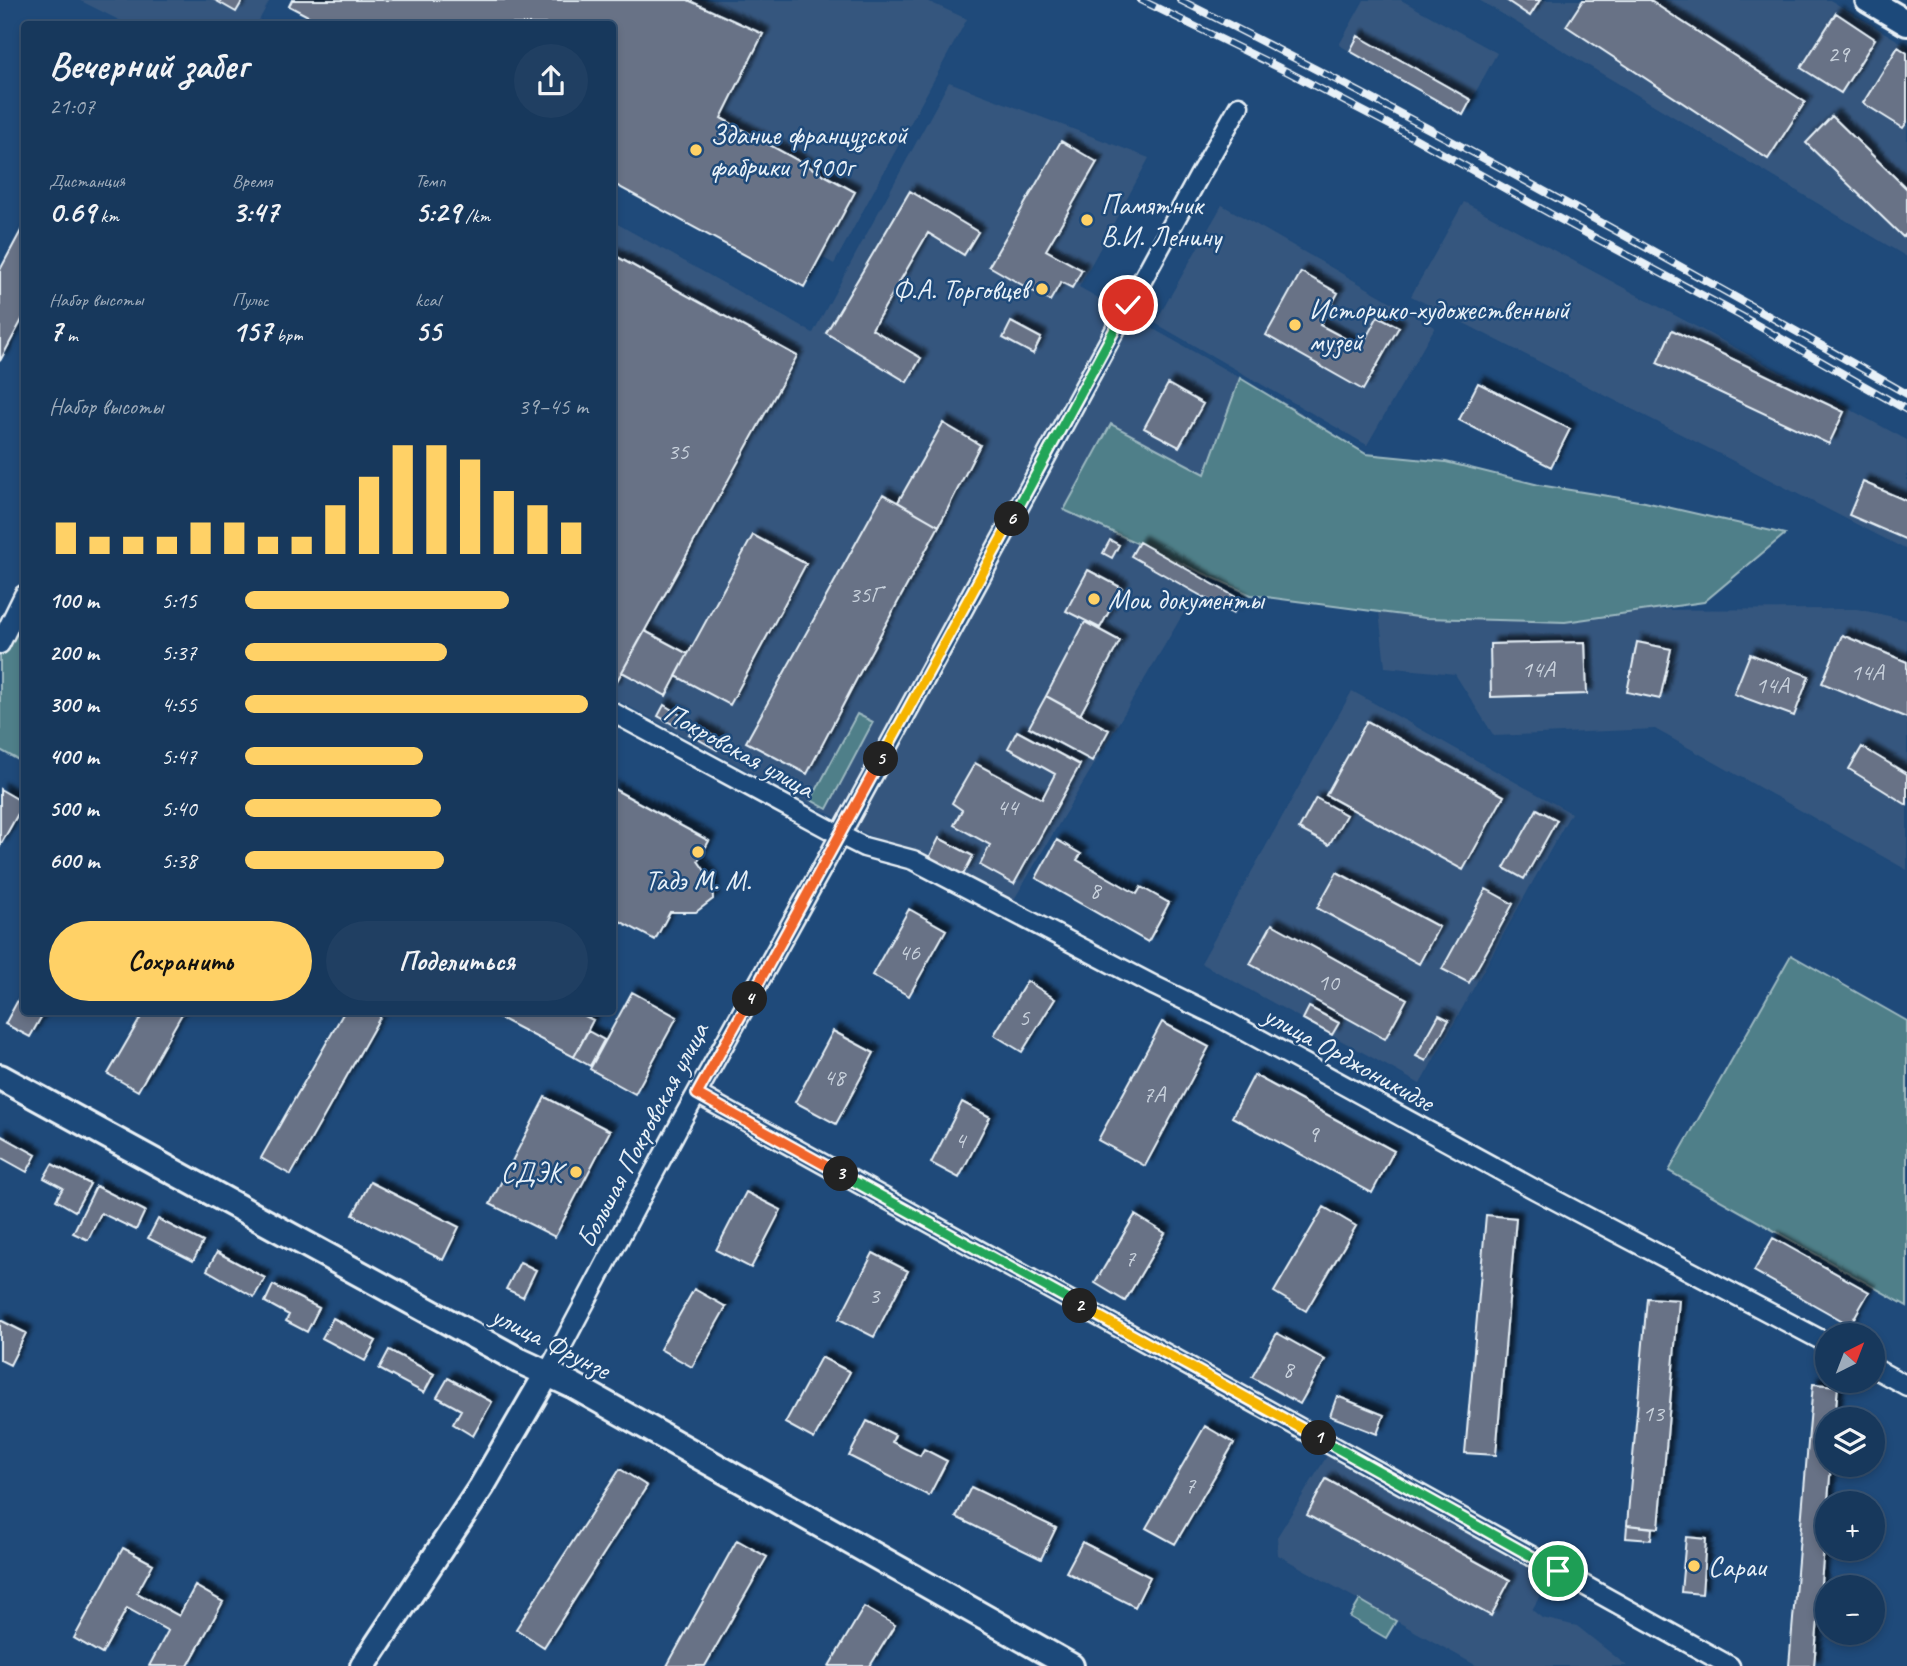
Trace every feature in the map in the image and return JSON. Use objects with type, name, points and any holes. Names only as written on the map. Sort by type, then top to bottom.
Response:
[{"type":"main road","points":[[1868,0],[1907,23]]},
{"type":"main road","name":"улица Фрунзе","points":[[0,1077],[718,1466],[1071,1666]]},
{"type":"main road","name":"Большая Покровская улица","points":[[363,1666],[482,1486],[547,1374]]},
{"type":"street","name":"Большая Покровская улица","points":[[547,1374],[697,1094],[1239,106]]},
{"type":"street","points":[[0,643],[21,601]]},
{"type":"street","name":"Покровская улица","points":[[616,714],[840,835]]},
{"type":"street","name":"улица Орджоникидзе","points":[[840,835],[864,846],[913,860],[1221,1018],[1536,1191],[1815,1337]]},
{"type":"street","points":[[697,1094],[1730,1666]]},
{"type":"street","points":[[1885,1374],[1907,1386]]},
{"type":"shaded area","points":[[79,0],[270,0],[259,21],[121,21]]},
{"type":"shaded area","points":[[375,0],[925,0],[967,19],[834,264],[616,138],[616,21],[413,21]]},
{"type":"shaded area","points":[[1364,0],[1401,0],[1497,53],[1463,115],[1339,45]]},
{"type":"shaded area","points":[[1479,0],[1830,0],[1907,46],[1907,257]]},
{"type":"shaded area","points":[[949,82],[1149,158],[1079,287],[1302,413],[1012,903],[870,836],[616,700],[616,223],[813,333]]},
{"type":"shaded area","points":[[1464,202],[1907,440],[1907,550],[1411,296]]},
{"type":"shaded area","name":"Историко-художественный музей","points":[[1222,205],[1435,327],[1367,445],[1155,323]]},
{"type":"shaded area","points":[[1857,609],[1907,620],[1907,870],[1655,729],[1494,736],[1455,674],[1385,667],[1379,611]]},
{"type":"shaded area","points":[[1352,691],[1571,813],[1420,1084],[1201,963]]},
{"type":"shaded area","points":[[1327,1456],[1550,1578],[1532,1610],[1542,1618],[1577,1626],[1627,1666],[1477,1666],[1278,1555],[1277,1537]]},
{"type":"green space","points":[[1240,378],[1366,454],[1446,462],[1539,485],[1645,502],[1785,534],[1704,602],[1565,622],[1425,618],[1251,595],[1064,510],[1111,424],[1205,474]]},
{"type":"green space","points":[[21,613],[21,761],[0,750],[0,654]]},
{"type":"green space","points":[[857,714],[873,722],[827,809],[811,800]]},
{"type":"green space","points":[[1791,955],[1907,1021],[1907,1306],[1669,1171]]},
{"type":"green space","points":[[1360,1600],[1396,1621],[1386,1638],[1350,1617]]},
{"type":"building","points":[[215,0],[243,0],[236,12]]},
{"type":"building","name":"Здание французской фабрики 1900г","points":[[292,0],[688,0],[763,34],[721,118],[855,192],[804,287],[616,185],[616,21],[317,21],[289,6]]},
{"type":"building","points":[[1506,0],[1540,0],[1530,16]]},
{"type":"building","points":[[1583,0],[1649,0],[1805,102],[1768,159],[1566,26]]},
{"type":"building","points":[[1836,13],[1875,39],[1841,93],[1801,68]]},
{"type":"building","points":[[1358,36],[1471,100],[1463,115],[1350,51]]},
{"type":"building","points":[[1898,47],[1907,53],[1907,122],[1903,128],[1863,103]]},
{"type":"building","points":[[1832,116],[1907,189],[1907,233],[1903,237],[1806,143]]},
{"type":"building","points":[[1061,141],[1097,162],[1046,250],[1082,270],[1072,288],[1061,282],[1050,301],[989,266]]},
{"type":"building","points":[[910,191],[978,232],[964,255],[928,233],[872,329],[921,358],[907,382],[826,333]]},
{"type":"building","points":[[21,231],[21,322],[0,361],[0,270]]},
{"type":"building","points":[[616,256],[797,356],[616,683]]},
{"type":"building","points":[[1301,272],[1338,293],[1320,325],[1361,347],[1378,316],[1399,327],[1363,390],[1266,335]]},
{"type":"building","points":[[1011,322],[1041,338],[1033,354],[1003,338]]},
{"type":"building","points":[[1672,330],[1844,412],[1829,444],[1657,363]]},
{"type":"building","points":[[1478,383],[1570,429],[1551,467],[1459,420]]},
{"type":"building","points":[[1168,384],[1203,404],[1179,447],[1144,428]]},
{"type":"building","points":[[943,423],[980,445],[939,526],[898,502]]},
{"type":"building","points":[[1863,482],[1907,501],[1907,540],[1849,515]]},
{"type":"building","points":[[883,494],[939,526],[807,774],[746,742]]},
{"type":"building","points":[[753,535],[806,564],[730,705],[676,676]]},
{"type":"building","points":[[1110,540],[1119,545],[1112,558],[1103,553]]},
{"type":"building","points":[[1139,542],[1241,600],[1233,614],[1131,556]]},
{"type":"building","name":"Мои документы","points":[[1088,570],[1122,588],[1100,628],[1066,611]]},
{"type":"building","points":[[1085,622],[1120,641],[1080,715],[1046,696]]},
{"type":"building","points":[[645,631],[688,654],[666,696],[622,672]]},
{"type":"building","points":[[1842,635],[1907,662],[1907,718],[1822,683]]},
{"type":"building","points":[[1842,635],[1907,662],[1907,718],[1822,683]]},
{"type":"building","points":[[1585,642],[1587,694],[1491,697],[1490,644]]},
{"type":"building","points":[[1585,642],[1587,694],[1491,697],[1490,644]]},
{"type":"building","points":[[1637,642],[1671,649],[1660,699],[1627,692]]},
{"type":"building","points":[[1637,642],[1671,649],[1660,699],[1627,692]]},
{"type":"building","points":[[1750,654],[1809,676],[1794,716],[1734,694]]},
{"type":"building","points":[[1750,654],[1809,676],[1794,716],[1734,694]]},
{"type":"building","points":[[1046,696],[1109,730],[1092,761],[1029,727]]},
{"type":"building","points":[[664,705],[682,716],[676,726],[658,716]]},
{"type":"building","points":[[1367,721],[1504,796],[1463,870],[1326,795]]},
{"type":"building","points":[[694,725],[722,741],[717,750],[689,734]]},
{"type":"building","points":[[1017,731],[1080,765],[1014,884],[980,865],[990,845],[954,825],[962,810],[952,803],[975,763],[1042,799],[1055,774],[1008,748]]},
{"type":"building","points":[[1862,747],[1907,774],[1907,805],[1849,769]]},
{"type":"building","points":[[1862,747],[1907,774],[1907,805],[1849,769]]},
{"type":"building","points":[[0,789],[21,801],[21,808],[0,846]]},
{"type":"building","points":[[616,790],[709,841],[698,861],[712,881],[713,899],[696,912],[670,912],[655,940],[616,919]]},
{"type":"building","points":[[1316,798],[1346,815],[1329,845],[1299,829]]},
{"type":"building","points":[[1537,809],[1557,820],[1524,879],[1504,868]]},
{"type":"building","points":[[939,838],[973,856],[963,875],[929,858]]},
{"type":"building","points":[[1057,840],[1081,854],[1077,860],[1137,894],[1141,887],[1169,903],[1148,942],[1036,878]]},
{"type":"building","points":[[1337,872],[1439,927],[1419,964],[1317,908]]},
{"type":"building","points":[[1486,889],[1513,904],[1469,983],[1442,969]]},
{"type":"building","points":[[909,909],[946,930],[909,996],[872,975]]},
{"type":"building","points":[[1272,924],[1407,999],[1385,1039],[1250,964]]},
{"type":"building","points":[[1027,981],[1055,999],[1022,1052],[994,1035]]},
{"type":"building","points":[[632,992],[677,1017],[635,1094],[590,1069]]},
{"type":"building","points":[[21,995],[21,1015],[42,1015],[30,1037],[5,1024]]},
{"type":"building","points":[[1309,1007],[1339,1023],[1332,1035],[1303,1019]]},
{"type":"building","points":[[142,1015],[181,1015],[138,1091],[108,1074]]},
{"type":"building","points":[[342,1015],[381,1015],[291,1175],[261,1158]]},
{"type":"building","points":[[583,1015],[593,1020],[574,1057],[496,1016]]},
{"type":"building","points":[[1439,1015],[1449,1020],[1426,1061],[1416,1056]]},
{"type":"building","points":[[1162,1022],[1209,1047],[1145,1166],[1098,1140]]},
{"type":"building","points":[[588,1031],[604,1040],[590,1066],[574,1057]]},
{"type":"building","points":[[833,1031],[874,1053],[836,1124],[795,1102]]},
{"type":"building","points":[[1254,1075],[1394,1151],[1372,1193],[1232,1117]]},
{"type":"building","points":[[545,1097],[610,1131],[555,1237],[490,1204]]},
{"type":"building","points":[[962,1102],[990,1117],[959,1178],[931,1163]]},
{"type":"building","points":[[0,1135],[36,1155],[27,1172],[0,1157]]},
{"type":"building","points":[[52,1164],[90,1184],[75,1211],[56,1200],[63,1188],[44,1178]]},
{"type":"building","points":[[370,1182],[459,1227],[443,1260],[353,1215]]},
{"type":"building","points":[[96,1186],[145,1211],[136,1230],[101,1213],[88,1240],[73,1233]]},
{"type":"building","points":[[746,1192],[781,1210],[751,1268],[716,1250]]},
{"type":"building","points":[[1324,1207],[1356,1226],[1306,1311],[1274,1292]]},
{"type":"building","points":[[1135,1215],[1165,1233],[1125,1301],[1095,1283]]},
{"type":"building","points":[[1486,1215],[1516,1218],[1496,1455],[1465,1453]]},
{"type":"building","points":[[158,1219],[203,1242],[193,1261],[148,1238]]},
{"type":"building","points":[[1773,1238],[1869,1292],[1851,1323],[1846,1323],[1754,1271]]},
{"type":"building","points":[[217,1252],[265,1278],[254,1297],[207,1270]]},
{"type":"building","points":[[873,1253],[908,1271],[874,1337],[839,1319]]},
{"type":"building","points":[[520,1262],[536,1270],[523,1297],[506,1289]]},
{"type":"building","points":[[273,1285],[319,1308],[307,1332],[286,1321],[289,1315],[265,1302]]},
{"type":"building","points":[[694,1289],[726,1307],[692,1367],[660,1349]]},
{"type":"building","points":[[1647,1298],[1679,1300],[1659,1528],[1627,1525]]},
{"type":"building","points":[[333,1318],[376,1341],[365,1361],[322,1338]]},
{"type":"building","points":[[0,1320],[26,1333],[10,1365],[0,1360]]},
{"type":"building","points":[[1277,1333],[1325,1360],[1300,1404],[1252,1377]]},
{"type":"building","points":[[389,1350],[434,1374],[424,1393],[379,1369]]},
{"type":"building","points":[[821,1357],[850,1372],[814,1439],[785,1423]]},
{"type":"building","points":[[448,1378],[492,1402],[473,1436],[453,1424],[461,1410],[437,1397]]},
{"type":"building","points":[[1815,1384],[1815,1393],[1837,1393],[1836,1407],[1815,1407],[1815,1477],[1830,1477],[1829,1491],[1815,1491],[1815,1561],[1823,1561],[1822,1575],[1815,1575],[1814,1666],[1789,1666]]},
{"type":"building","points":[[1337,1396],[1384,1415],[1377,1434],[1330,1416]]},
{"type":"building","points":[[867,1421],[895,1435],[892,1442],[920,1456],[924,1449],[947,1461],[929,1496],[849,1456]]},
{"type":"building","points":[[1205,1426],[1234,1443],[1175,1544],[1146,1528]]},
{"type":"building","points":[[620,1469],[647,1486],[544,1647],[516,1629]]},
{"type":"building","points":[[1326,1479],[1510,1580],[1491,1616],[1307,1515]]},
{"type":"building","points":[[971,1487],[1056,1528],[1041,1559],[956,1517]]},
{"type":"building","points":[[1627,1525],[1652,1528],[1651,1540],[1626,1538]]},
{"type":"building","name":"Сараи","points":[[1686,1537],[1706,1539],[1702,1594],[1681,1592]]},
{"type":"building","points":[[737,1540],[767,1557],[705,1666],[667,1666]]},
{"type":"building","points":[[1082,1542],[1150,1577],[1135,1607],[1066,1572]]},
{"type":"building","points":[[123,1548],[153,1564],[137,1593],[179,1616],[195,1586],[223,1602],[188,1666],[149,1666],[168,1631],[127,1608],[102,1654],[74,1638]]},
{"type":"building","points":[[864,1607],[895,1625],[870,1666],[829,1666]]},
{"type":"railway","points":[[1141,0],[1411,136],[1907,410]]},
{"type":"railway","points":[[1180,0],[1455,143],[1907,394]]},
{"type":"place","name":"Здание французской фабрики 1900г","points":[[696,150]]},
{"type":"place","name":"Памятник В.И. Ленину","points":[[1087,220]]},
{"type":"place","name":"Ф.А. Торговцев","points":[[1042,289]]},
{"type":"place","name":"Историко-художественный музей","points":[[1295,325]]},
{"type":"place","name":"Мои документы","points":[[1094,599]]},
{"type":"place","name":"Тадэ М. М.","points":[[698,852]]},
{"type":"place","name":"СДЭК","points":[[576,1172]]},
{"type":"place","name":"Сараи","points":[[1694,1566]]},
{"type":"route","points":[[1128,305],[697,1094],[1558,1571]]}]
